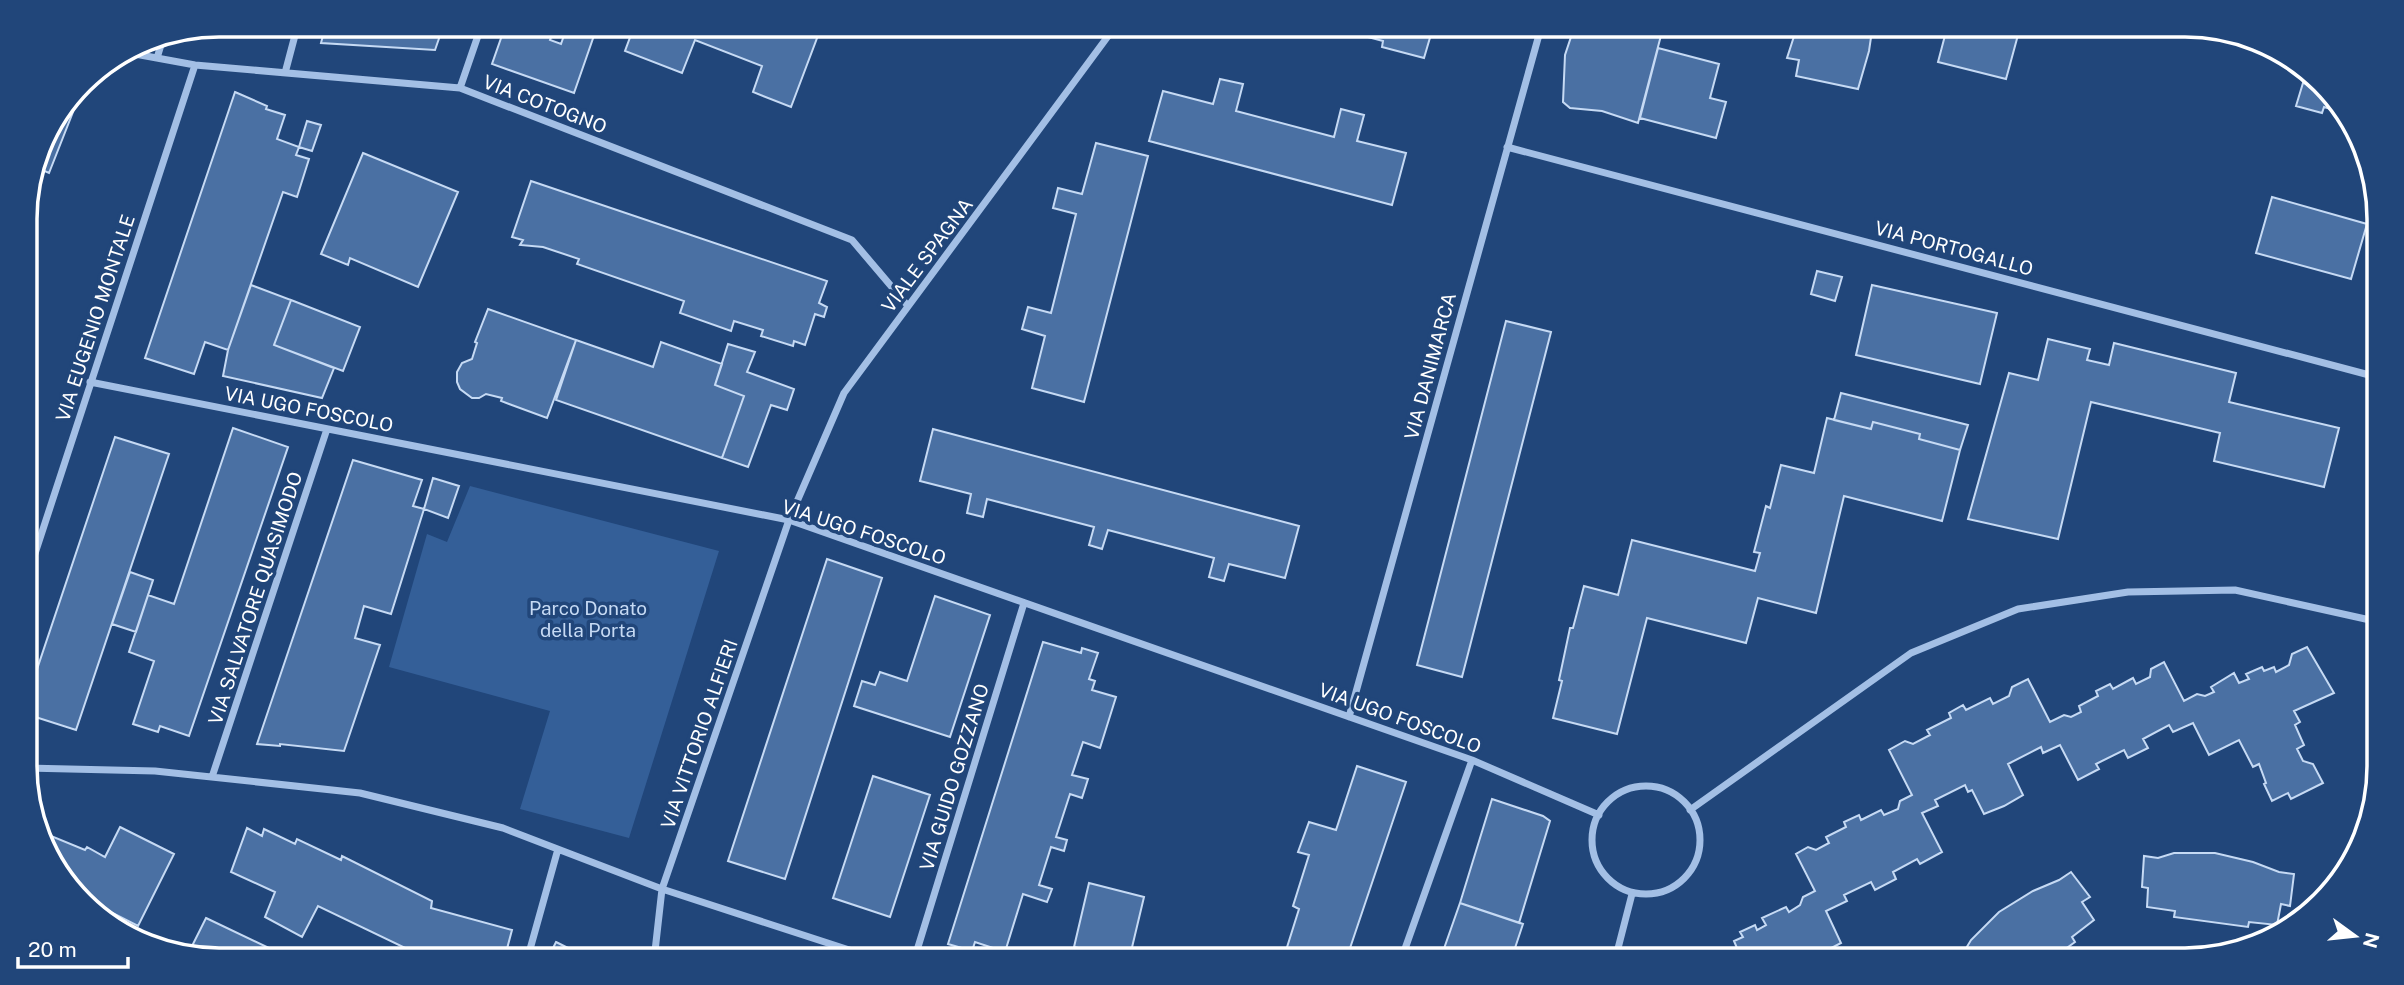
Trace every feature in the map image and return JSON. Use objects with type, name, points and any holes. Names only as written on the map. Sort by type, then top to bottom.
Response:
[{"type":"street","points":[[285,73],[295,37]]},
{"type":"street","points":[[460,88],[477,37]]},
{"type":"street","name":"VIALE SPAGNA","points":[[789,520],[844,393],[1107,37]]},
{"type":"street","name":"VIA DANIMARCA","points":[[1349,717],[1538,37]]},
{"type":"street","points":[[157,58],[161,46]]},
{"type":"street","name":"VIA COTOGNO","points":[[140,55],[195,65],[460,88],[852,240],[908,306]]},
{"type":"street","name":"VIA EUGENIO MONTALE","points":[[37,547],[195,65]]},
{"type":"street","name":"VIA PORTOGALLO","points":[[1507,146],[2367,374]]},
{"type":"street","name":"VIA UGO FOSCOLO","points":[[90,382],[789,520],[1472,760],[1599,815]]},
{"type":"street","name":"VIA SALVATORE QUASIMODO","points":[[212,777],[327,429]]},
{"type":"street","name":"VIA VITTORIO ALFIERI","points":[[655,948],[662,889],[789,520]]},
{"type":"street","points":[[1690,810],[1911,653],[2018,609],[2127,592],[2235,590],[2367,619]]},
{"type":"street","name":"VIA GUIDO GOZZANO","points":[[918,948],[1024,603]]},
{"type":"street","points":[[1405,948],[1472,760]]},
{"type":"street","points":[[37,768],[155,771],[360,793],[503,828],[662,889],[843,948]]},
{"type":"street","points":[[1632,787],[1660,787],[1685,801],[1690,810],[1699,825],[1700,855],[1685,879],[1660,894],[1632,894],[1607,879],[1593,854],[1593,826],[1607,801],[1632,787]]},
{"type":"street","points":[[530,948],[558,849]]},
{"type":"street","points":[[1618,948],[1632,894]]},
{"type":"green space","name":"Parco Donato della Porta","points":[[470,486],[719,551],[629,838],[520,809],[550,711],[389,667],[427,534],[447,542]]},
{"type":"building","points":[[323,37],[440,37],[435,50],[321,43]]},
{"type":"building","points":[[501,37],[551,37],[550,40],[561,44],[563,37],[593,37],[574,93],[492,64]]},
{"type":"building","points":[[630,37],[817,37],[791,107],[753,92],[762,66],[695,40],[682,73],[625,51]]},
{"type":"building","points":[[1368,37],[1430,37],[1424,58],[1382,47],[1383,41]]},
{"type":"building","points":[[1571,37],[1661,37],[1638,123],[1602,111],[1570,108],[1563,102],[1565,55]]},
{"type":"building","points":[[1794,37],[1871,37],[1858,89],[1796,76],[1799,60],[1787,58]]},
{"type":"building","points":[[1945,37],[2017,37],[2006,79],[1938,62]]},
{"type":"building","points":[[1658,48],[1719,64],[1710,98],[1726,102],[1716,138],[1640,118]]},
{"type":"building","points":[[1220,79],[1243,84],[1236,111],[1334,137],[1341,109],[1364,115],[1357,141],[1406,153],[1392,205],[1149,141],[1163,91],[1213,104]]},
{"type":"building","points":[[2303,83],[2331,109],[2324,107],[2322,113],[2296,106]]},
{"type":"building","points":[[235,92],[267,106],[266,109],[285,115],[277,139],[299,147],[296,155],[309,159],[297,197],[283,192],[228,350],[205,342],[194,374],[145,358]]},
{"type":"building","points":[[75,107],[49,173],[43,171],[51,149]]},
{"type":"building","points":[[307,121],[321,125],[312,151],[299,147]]},
{"type":"building","points":[[1096,143],[1148,156],[1084,402],[1032,388],[1045,336],[1022,329],[1028,307],[1051,313],[1076,214],[1053,208],[1058,188],[1082,194]]},
{"type":"building","points":[[363,153],[458,192],[418,287],[350,258],[348,265],[321,254]]},
{"type":"building","points":[[531,181],[827,281],[819,303],[827,307],[824,317],[815,314],[805,345],[794,341],[793,346],[761,336],[763,330],[734,321],[731,331],[680,313],[684,301],[577,264],[579,259],[543,247],[520,245],[523,240],[512,237]]},
{"type":"building","points":[[2272,197],[2367,224],[2351,279],[2256,253]]},
{"type":"building","points":[[1817,271],[1842,277],[1835,301],[1811,294]]},
{"type":"building","points":[[251,285],[291,300],[274,345],[334,368],[322,398],[223,376],[228,350]]},
{"type":"building","points":[[1872,285],[1997,313],[1980,384],[1856,355]]},
{"type":"building","points":[[291,300],[360,327],[343,371],[274,345]]},
{"type":"building","points":[[488,309],[576,340],[547,418],[501,401],[502,398],[486,394],[472,398],[460,389],[457,372],[462,363],[472,359],[477,343],[475,342]]},
{"type":"building","points":[[1506,321],[1551,332],[1462,677],[1417,665]]},
{"type":"building","points":[[2048,339],[2090,349],[2087,360],[2109,365],[2114,343],[2236,373],[2229,402],[2339,428],[2324,487],[2214,461],[2220,433],[2091,402],[2058,539],[1968,519],[2009,373],[2038,380]]},
{"type":"building","points":[[576,340],[653,367],[661,342],[722,364],[715,385],[744,396],[722,458],[556,400]]},
{"type":"building","points":[[728,344],[755,352],[747,372],[794,389],[787,410],[771,405],[748,467],[722,458],[744,396],[715,385]]},
{"type":"building","points":[[1841,393],[1968,425],[1960,450],[1919,439],[1920,434],[1873,422],[1871,429],[1834,420]]},
{"type":"building","points":[[1827,418],[1871,429],[1873,422],[1920,434],[1919,439],[1960,450],[1942,521],[1844,496],[1816,613],[1758,598],[1746,643],[1647,618],[1617,734],[1553,718],[1570,628],[1573,628],[1584,586],[1618,595],[1632,540],[1755,571],[1760,553],[1754,552],[1766,506],[1770,508],[1781,465],[1814,473]]},
{"type":"building","points":[[233,428],[288,447],[189,736],[160,726],[158,732],[133,724],[154,661],[129,652],[148,595],[174,604]]},
{"type":"building","points":[[933,429],[1299,526],[1285,578],[1229,564],[1224,581],[1209,577],[1214,558],[1108,530],[1102,549],[1089,545],[1094,527],[987,499],[983,517],[967,513],[971,494],[920,481]]},
{"type":"building","points":[[115,437],[169,454],[76,730],[37,718],[37,669]]},
{"type":"building","points":[[353,460],[422,480],[413,506],[424,509],[391,614],[364,606],[355,638],[380,645],[344,751],[257,744]]},
{"type":"building","points":[[433,478],[459,486],[448,518],[424,509]]},
{"type":"building","points":[[827,559],[882,578],[785,879],[728,861]]},
{"type":"building","points":[[130,572],[153,580],[136,632],[112,624]]},
{"type":"building","points":[[935,596],[990,615],[950,737],[854,706],[862,681],[875,685],[880,672],[907,681]]},
{"type":"building","points":[[1043,642],[1081,653],[1082,648],[1098,653],[1089,679],[1095,681],[1092,690],[1116,697],[1100,748],[1083,742],[1072,775],[1088,779],[1082,798],[1070,794],[1056,837],[1067,840],[1064,851],[1051,847],[1039,885],[1052,889],[1047,902],[1023,894],[1006,948],[993,948],[975,942],[973,948],[948,944]]},
{"type":"building","points":[[2307,647],[2334,693],[2294,711],[2300,722],[2295,725],[2304,745],[2297,749],[2303,761],[2313,764],[2323,783],[2291,799],[2288,793],[2272,801],[2259,764],[2253,767],[2239,740],[2209,755],[2193,723],[2173,732],[2169,725],[2143,739],[2148,748],[2128,758],[2124,750],[2096,764],[2099,769],[2078,780],[2060,745],[2043,753],[2041,747],[2008,764],[2023,795],[2004,806],[1984,814],[1972,790],[1968,792],[1965,785],[1935,800],[1938,806],[1922,813],[1942,852],[1920,864],[1917,859],[1893,872],[1896,879],[1875,890],[1871,882],[1844,895],[1847,901],[1826,911],[1841,943],[1831,948],[1737,948],[1734,941],[1743,937],[1740,932],[1755,925],[1757,930],[1766,925],[1762,918],[1786,907],[1789,912],[1800,905],[1803,897],[1815,891],[1796,854],[1808,847],[1816,850],[1829,843],[1826,837],[1846,827],[1844,822],[1859,815],[1861,820],[1881,810],[1884,815],[1898,809],[1900,801],[1912,795],[1889,750],[1905,741],[1913,744],[1930,735],[1927,730],[1951,718],[1949,713],[1963,705],[1966,710],[1990,698],[1993,704],[2009,696],[2012,687],[2028,679],[2050,722],[2064,715],[2071,717],[2081,712],[2079,706],[2098,696],[2096,691],[2110,684],[2113,689],[2133,678],[2136,684],[2150,677],[2151,669],[2164,662],[2184,701],[2197,694],[2205,696],[2214,692],[2211,687],[2234,673],[2239,683],[2249,679],[2246,674],[2262,667],[2264,671],[2274,667],[2276,672],[2289,665],[2292,654]]},
{"type":"building","points":[[1357,766],[1406,782],[1350,948],[1287,948],[1299,909],[1293,906],[1309,855],[1298,852],[1309,822],[1336,830]]},
{"type":"building","points":[[873,776],[930,795],[890,917],[833,898]]},
{"type":"building","points":[[1492,799],[1543,816],[1550,821],[1519,923],[1460,903]]},
{"type":"building","points":[[120,827],[174,854],[138,926],[110,912],[82,886],[67,867],[51,836],[85,850],[87,847],[105,857]]},
{"type":"building","points":[[247,828],[262,836],[264,829],[295,844],[297,839],[341,860],[342,856],[432,901],[431,908],[512,930],[507,948],[405,948],[318,906],[302,937],[265,917],[275,892],[231,872]]},
{"type":"building","points":[[2174,853],[2215,853],[2294,874],[2290,906],[2281,904],[2277,923],[2274,925],[2249,922],[2248,927],[2174,917],[2175,911],[2147,907],[2148,888],[2142,887],[2144,856],[2158,858]]},
{"type":"building","points":[[2071,872],[2090,897],[2082,902],[2094,920],[2072,937],[2075,942],[2067,948],[1966,948],[1999,912],[2033,891]]},
{"type":"building","points":[[1089,883],[1144,897],[1132,948],[1074,947]]},
{"type":"building","points":[[1460,903],[1523,924],[1515,948],[1444,948]]},
{"type":"building","points":[[206,918],[269,948],[219,948],[192,946]]},
{"type":"building","points":[[556,942],[568,948],[553,948]]}]
